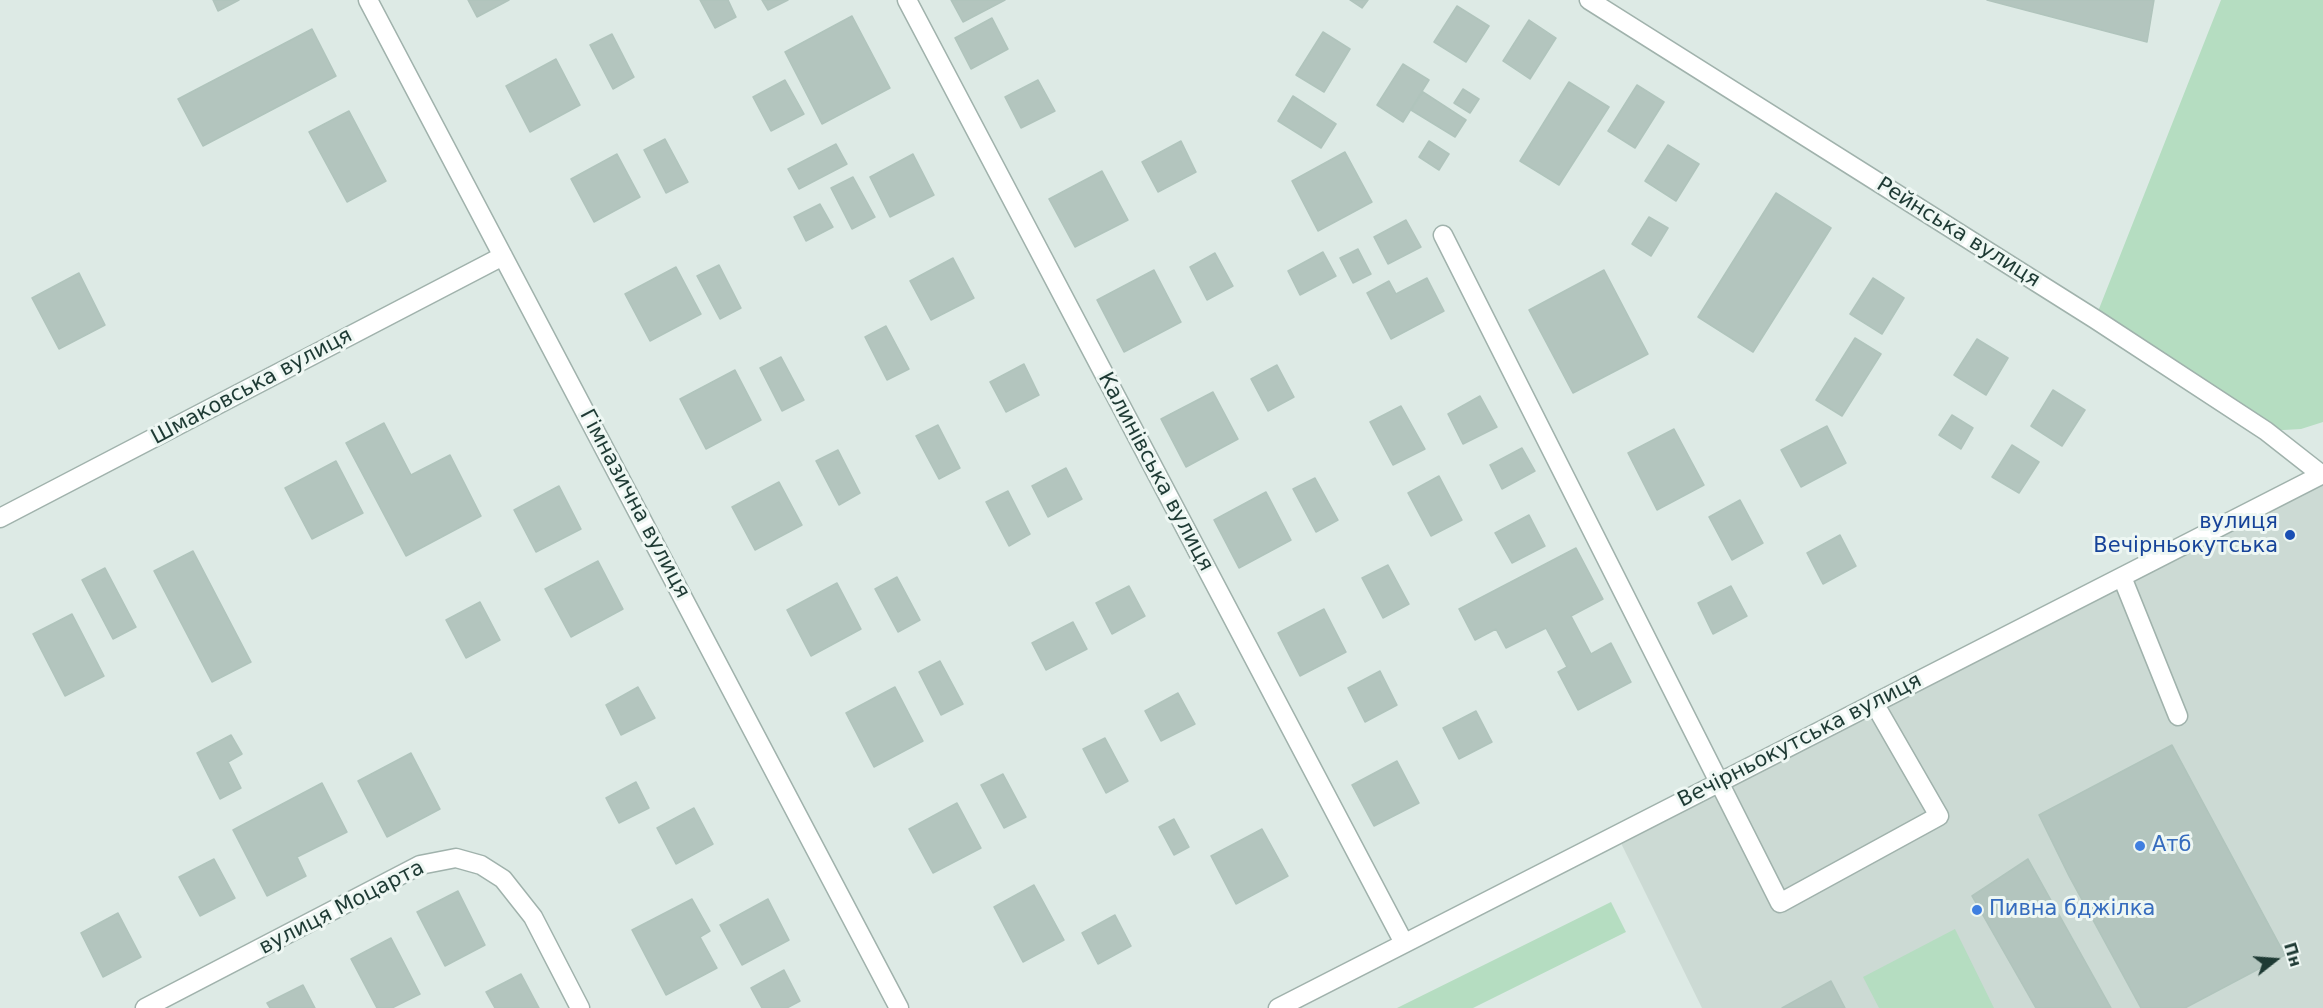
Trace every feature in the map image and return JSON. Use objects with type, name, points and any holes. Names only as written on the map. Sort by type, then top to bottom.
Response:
[{"type":"street","name":"Гімназична вулиця","points":[[368,0],[899,1008]]},
{"type":"street","name":"Калинівська вулиця","points":[[907,0],[1404,944]]},
{"type":"street","name":"Рейнська вулиця","points":[[1589,0],[2096,320],[2266,431],[2322,475]]},
{"type":"street","points":[[1443,235],[1779,903],[1939,816],[1875,703]]},
{"type":"street","name":"Шмаковська вулиця","points":[[0,518],[503,256]]},
{"type":"street","name":"Вечірньокутська вулиця","points":[[1278,1008],[2322,475]]},
{"type":"street","points":[[2122,577],[2178,716]]},
{"type":"street","name":"вулиця Моцарта","points":[[145,1008],[420,865],[456,858],[481,865],[503,879],[533,917],[580,1008]]},
{"type":"shaded area","points":[[2323,474],[2323,1008],[1702,1008],[1617,835]]},
{"type":"green space","points":[[2221,0],[2323,0],[2323,422],[2301,429],[2266,431],[2095,319]]},
{"type":"green space","points":[[1611,902],[1626,932],[1473,1008],[1397,1008]]},
{"type":"green space","points":[[1955,929],[1994,1008],[1879,1008],[1863,977]]},
{"type":"building","points":[[213,0],[239,0],[218,11]]},
{"type":"building","points":[[468,0],[509,0],[477,17]]},
{"type":"building","points":[[700,0],[728,0],[736,17],[715,28]]},
{"type":"building","points":[[762,0],[788,0],[768,10]]},
{"type":"building","points":[[951,0],[1005,0],[963,22]]},
{"type":"building","points":[[1350,0],[1368,0],[1362,8]]},
{"type":"building","points":[[1987,0],[2154,0],[2147,42]]},
{"type":"building","points":[[1457,6],[1489,26],[1466,62],[1434,42]]},
{"type":"building","points":[[852,16],[890,88],[822,124],[785,52]]},
{"type":"building","points":[[992,18],[1008,49],[971,69],[955,38]]},
{"type":"building","points":[[1529,20],[1556,38],[1530,79],[1503,61]]},
{"type":"building","points":[[312,29],[336,76],[203,146],[178,99]]},
{"type":"building","points":[[1323,32],[1350,49],[1324,92],[1296,75]]},
{"type":"building","points":[[612,34],[634,77],[613,89],[590,45]]},
{"type":"building","points":[[556,59],[580,105],[530,132],[506,86]]},
{"type":"building","points":[[1403,64],[1429,80],[1403,122],[1377,105]]},
{"type":"building","points":[[785,80],[804,114],[771,131],[753,97]]},
{"type":"building","points":[[1038,80],[1055,111],[1021,128],[1005,97]]},
{"type":"building","points":[[1569,82],[1609,107],[1559,185],[1520,161]]},
{"type":"building","points":[[1637,85],[1664,102],[1635,148],[1608,131]]},
{"type":"building","points":[[1463,89],[1479,99],[1470,113],[1454,103]]},
{"type":"building","points":[[1423,92],[1466,120],[1455,137],[1411,110]]},
{"type":"building","points":[[1293,96],[1336,124],[1321,148],[1278,121]]},
{"type":"building","points":[[349,111],[386,181],[347,202],[309,132]]},
{"type":"building","points":[[665,139],[688,182],[666,193],[644,150]]},
{"type":"building","points":[[1181,141],[1196,172],[1158,192],[1142,162]]},
{"type":"building","points":[[1429,141],[1449,154],[1439,170],[1419,157]]},
{"type":"building","points":[[836,144],[847,164],[799,189],[788,169]]},
{"type":"building","points":[[1668,145],[1699,164],[1676,201],[1645,181]]},
{"type":"building","points":[[1345,152],[1372,202],[1318,231],[1292,181]]},
{"type":"building","points":[[617,154],[640,197],[594,222],[571,179]]},
{"type":"building","points":[[913,154],[934,195],[890,217],[870,177]]},
{"type":"building","points":[[1102,171],[1128,220],[1075,247],[1049,199]]},
{"type":"building","points":[[853,177],[875,217],[852,229],[831,188]]},
{"type":"building","points":[[1776,193],[1831,228],[1753,352],[1698,317]]},
{"type":"building","points":[[820,204],[833,227],[806,241],[794,217]]},
{"type":"building","points":[[1649,217],[1668,228],[1651,256],[1632,244]]},
{"type":"building","points":[[1406,220],[1421,247],[1388,264],[1374,237]]},
{"type":"building","points":[[1358,249],[1371,274],[1353,283],[1340,258]]},
{"type":"building","points":[[1323,252],[1336,276],[1300,295],[1288,271]]},
{"type":"building","points":[[1215,253],[1233,286],[1207,300],[1190,267]]},
{"type":"building","points":[[953,258],[974,298],[931,320],[910,281]]},
{"type":"building","points":[[719,265],[741,308],[720,319],[697,276]]},
{"type":"building","points":[[676,267],[701,314],[650,341],[625,294]]},
{"type":"building","points":[[1154,270],[1181,322],[1124,352],[1097,300]]},
{"type":"building","points":[[1604,270],[1648,354],[1573,393],[1529,310]]},
{"type":"building","points":[[79,273],[105,325],[59,349],[32,298]]},
{"type":"building","points":[[1427,278],[1444,311],[1391,339],[1367,293],[1389,281],[1396,294]]},
{"type":"building","points":[[1873,278],[1904,298],[1882,334],[1850,314]]},
{"type":"building","points":[[886,326],[909,369],[887,380],[865,337]]},
{"type":"building","points":[[1855,338],[1881,354],[1842,416],[1816,400]]},
{"type":"building","points":[[1977,339],[2008,358],[1986,395],[1954,375]]},
{"type":"building","points":[[781,357],[804,400],[782,411],[760,368]]},
{"type":"building","points":[[1024,364],[1039,395],[1006,412],[990,382]]},
{"type":"building","points":[[1277,365],[1294,397],[1268,411],[1251,379]]},
{"type":"building","points":[[735,370],[761,420],[706,449],[680,399]]},
{"type":"building","points":[[2053,390],[2085,410],[2062,446],[2031,426]]},
{"type":"building","points":[[1213,392],[1238,439],[1186,467],[1161,419]]},
{"type":"building","points":[[1480,396],[1497,427],[1463,444],[1448,414]]},
{"type":"building","points":[[1401,406],[1425,449],[1393,465],[1370,422]]},
{"type":"building","points":[[1952,415],[1973,428],[1961,449],[1939,435]]},
{"type":"building","points":[[384,423],[411,475],[450,455],[481,516],[406,556],[346,443]]},
{"type":"building","points":[[938,425],[960,468],[939,479],[916,436]]},
{"type":"building","points":[[1827,426],[1846,463],[1801,487],[1781,450]]},
{"type":"building","points":[[1674,429],[1704,485],[1657,510],[1628,453]]},
{"type":"building","points":[[2012,445],[2039,462],[2019,493],[1992,477]]},
{"type":"building","points":[[1522,448],[1535,471],[1502,489],[1490,465]]},
{"type":"building","points":[[838,450],[860,493],[839,505],[816,461]]},
{"type":"building","points":[[336,461],[363,513],[312,539],[285,488]]},
{"type":"building","points":[[1066,468],[1082,499],[1048,517],[1032,486]]},
{"type":"building","points":[[1439,476],[1462,520],[1431,536],[1408,493]]},
{"type":"building","points":[[1315,478],[1338,520],[1316,532],[1293,489]]},
{"type":"building","points":[[779,482],[802,525],[755,550],[732,507]]},
{"type":"building","points":[[559,486],[581,529],[536,552],[514,510]]},
{"type":"building","points":[[1008,491],[1030,534],[1009,546],[986,502]]},
{"type":"building","points":[[1266,492],[1291,540],[1239,568],[1214,520]]},
{"type":"building","points":[[1740,500],[1763,543],[1732,560],[1709,517]]},
{"type":"building","points":[[1529,515],[1545,546],[1512,563],[1495,533]]},
{"type":"building","points":[[1840,535],[1856,566],[1823,584],[1807,553]]},
{"type":"building","points":[[1576,548],[1603,599],[1571,616],[1591,654],[1611,643],[1631,682],[1578,710],[1558,672],[1567,667],[1546,628],[1506,648],[1496,629],[1475,640],[1459,609]]},
{"type":"building","points":[[193,551],[251,662],[212,682],[154,571]]},
{"type":"building","points":[[598,561],[623,609],[571,637],[545,589]]},
{"type":"building","points":[[1388,565],[1409,604],[1383,618],[1362,578]]},
{"type":"building","points":[[105,568],[136,627],[113,639],[82,580]]},
{"type":"building","points":[[897,577],[920,620],[898,632],[875,589]]},
{"type":"building","points":[[837,583],[861,629],[811,656],[787,610]]},
{"type":"building","points":[[1129,586],[1145,616],[1112,634],[1096,603]]},
{"type":"building","points":[[1731,586],[1747,616],[1713,634],[1698,603]]},
{"type":"building","points":[[480,602],[500,640],[466,658],[446,620]]},
{"type":"building","points":[[1324,609],[1346,652],[1300,676],[1278,633]]},
{"type":"building","points":[[72,614],[104,676],[65,696],[33,634]]},
{"type":"building","points":[[1073,622],[1087,649],[1046,670],[1032,643]]},
{"type":"building","points":[[940,661],[963,704],[941,715],[919,672]]},
{"type":"building","points":[[1380,671],[1397,705],[1365,722],[1348,688]]},
{"type":"building","points":[[638,687],[655,718],[621,735],[606,705]]},
{"type":"building","points":[[895,687],[923,741],[874,767],[846,713]]},
{"type":"building","points":[[1178,693],[1195,724],[1161,741],[1145,711]]},
{"type":"building","points":[[1476,711],[1492,742],[1459,759],[1443,728]]},
{"type":"building","points":[[231,735],[242,754],[228,762],[241,788],[220,799],[197,753]]},
{"type":"building","points":[[1105,738],[1128,781],[1106,793],[1083,749]]},
{"type":"building","name":"Атб","points":[[2172,745],[2285,955],[2185,1008],[2141,1008],[2069,876],[2039,815]]},
{"type":"building","points":[[411,753],[440,809],[387,837],[358,781]]},
{"type":"building","points":[[1397,761],[1419,803],[1374,826],[1352,785]]},
{"type":"building","points":[[1003,774],[1026,817],[1004,828],[981,785]]},
{"type":"building","points":[[636,782],[649,808],[619,823],[606,798]]},
{"type":"building","points":[[322,783],[347,832],[297,857],[306,876],[267,896],[233,830]]},
{"type":"building","points":[[957,803],[981,848],[933,873],[909,829]]},
{"type":"building","points":[[694,808],[713,844],[676,864],[657,828]]},
{"type":"building","points":[[1174,819],[1189,847],[1174,855],[1159,827]]},
{"type":"building","points":[[1262,829],[1288,876],[1236,904],[1211,856]]},
{"type":"building","points":[[214,859],[235,898],[200,916],[179,877]]},
{"type":"building","points":[[2028,859],[2111,1008],[2036,1008],[1972,896]]},
{"type":"building","points":[[1034,885],[1064,940],[1023,962],[994,907]]},
{"type":"building","points":[[458,891],[485,945],[445,966],[417,912]]},
{"type":"building","points":[[692,899],[710,931],[700,937],[717,968],[666,995],[632,930]]},
{"type":"building","points":[[768,899],[789,940],[742,965],[720,925]]},
{"type":"building","points":[[118,913],[141,957],[103,977],[81,933]]},
{"type":"building","points":[[1115,915],[1131,946],[1098,964],[1082,933]]},
{"type":"building","points":[[391,938],[420,994],[392,1008],[377,1008],[351,959]]},
{"type":"building","points":[[784,970],[800,1001],[787,1008],[762,1008],[751,988]]},
{"type":"building","points":[[521,974],[539,1008],[495,1008],[486,992]]},
{"type":"building","points":[[1831,981],[1845,1008],[1782,1008]]},
{"type":"building","points":[[303,985],[315,1008],[270,1008],[267,1003]]},
{"type":"place","name":"вулиця Вечірньокутська","points":[[2290,535]]},
{"type":"place","name":"Атб","points":[[2140,846]]},
{"type":"place","name":"Пивна бджілка","points":[[1977,910]]}]
